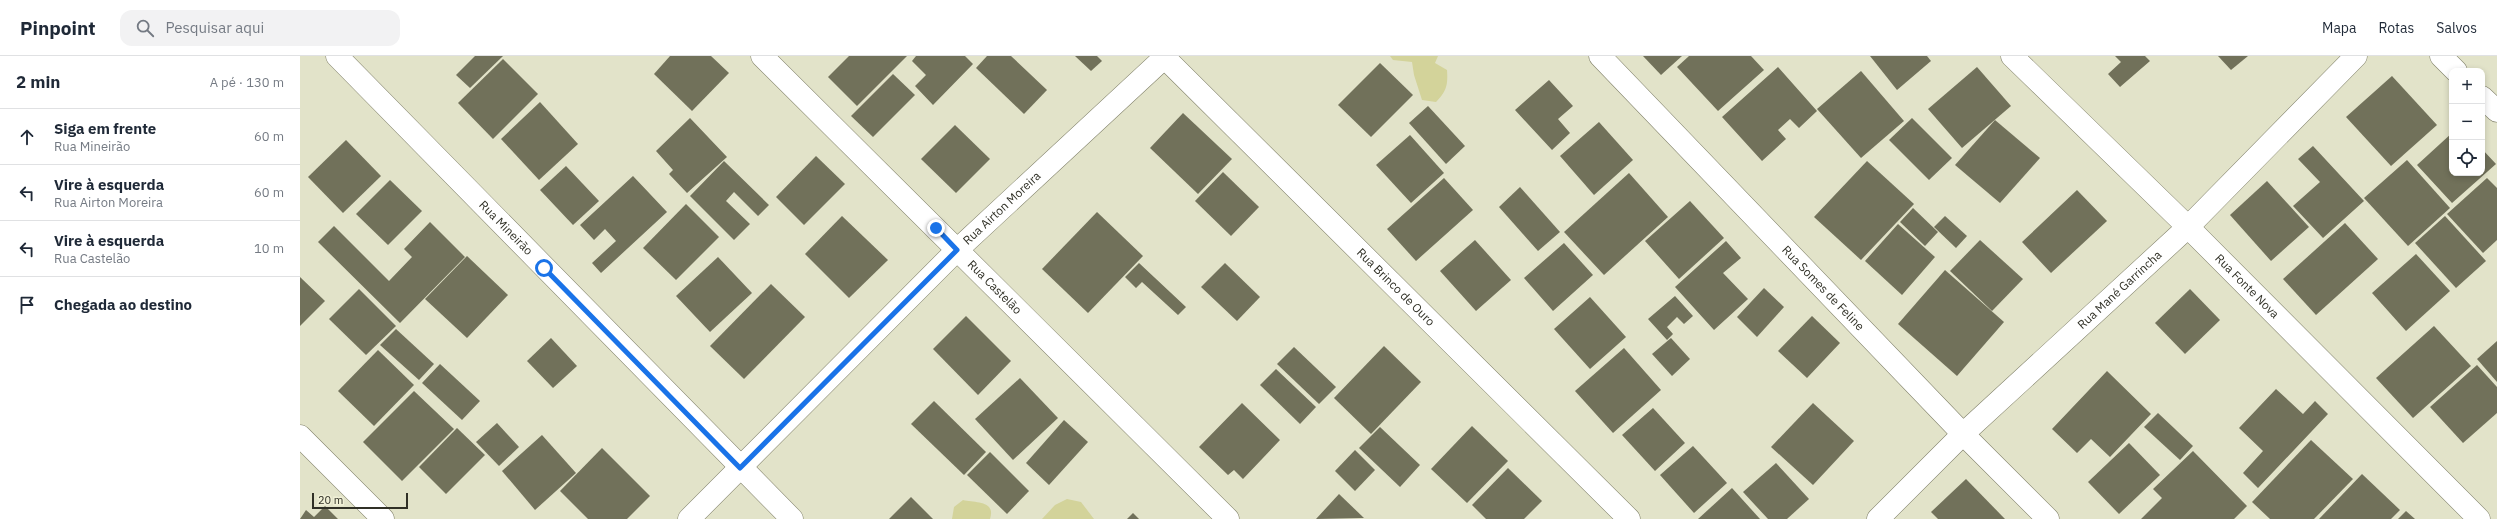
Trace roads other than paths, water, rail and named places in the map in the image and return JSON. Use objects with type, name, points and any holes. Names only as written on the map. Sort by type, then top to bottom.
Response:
[{"type":"street","name":"Rua Mineirão","points":[[337,56],[740,468],[792,519]]},
{"type":"street","name":"Rua Castelão","points":[[762,56],[1228,519]]},
{"type":"street","name":"Rua Airton Moreira","points":[[689,519],[957,250],[1164,56]]},
{"type":"street","name":"Rua Brinco de Ouro","points":[[1164,56],[1629,519]]},
{"type":"street","name":"Rua Somes de Feline","points":[[1600,56],[1963,434],[2048,519]]},
{"type":"street","name":"Rua Fonte Nova","points":[[2012,56],[2188,227],[2478,519]]},
{"type":"street","name":"Rua Mané Garrincha","points":[[1878,519],[1963,434],[2188,227],[2356,56]]},
{"type":"street","points":[[2442,56],[2453,68]]},
{"type":"street","points":[[2485,99],[2497,112]]},
{"type":"street","points":[[300,436],[383,519]]}]
